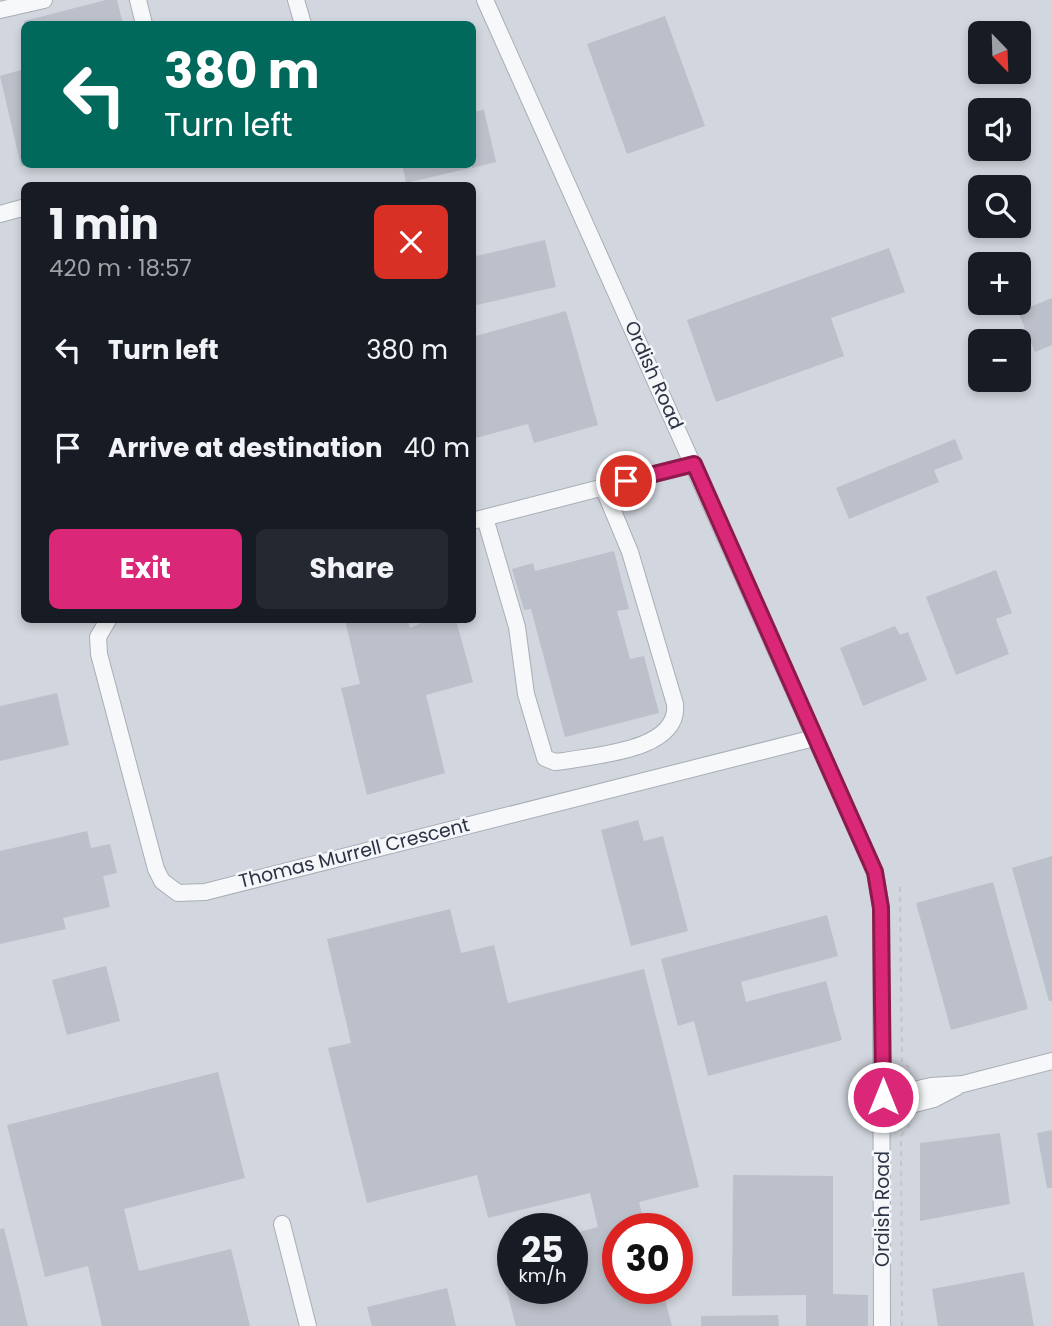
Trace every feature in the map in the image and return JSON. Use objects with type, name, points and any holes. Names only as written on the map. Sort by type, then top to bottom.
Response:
[{"type":"street","points":[[0,10],[44,0]]},
{"type":"street","points":[[138,0],[143,21]]},
{"type":"street","points":[[296,0],[302,21]]},
{"type":"street","name":"Ordish Road","points":[[485,0],[875,872],[881,908],[882,1326]]},
{"type":"street","points":[[0,214],[21,208]]},
{"type":"street","points":[[603,487],[630,552],[676,715],[668,731],[643,744],[555,762],[545,758],[526,694],[517,627],[479,519],[603,487],[694,464]]},
{"type":"street","name":"Thomas Murrell Crescent","points":[[106,623],[98,637],[99,654],[156,869],[162,881],[178,894],[205,892],[814,738]]},
{"type":"street","points":[[883,1104],[934,1099],[962,1084],[1052,1061]]},
{"type":"street","points":[[282,1224],[308,1326]]},
{"type":"path","points":[[900,887],[902,1062],[911,1069],[910,1079]]},
{"type":"path","points":[[902,1326],[901,1136],[909,1126],[909,1115]]},
{"type":"shaded area","points":[[0,0],[1052,0],[1052,1326],[0,1326]]},
{"type":"building","points":[[106,0],[117,0],[122,21],[24,21]]},
{"type":"building","points":[[665,16],[705,126],[627,154],[587,44]]},
{"type":"building","points":[[21,70],[21,166],[0,76]]},
{"type":"building","points":[[484,110],[496,162],[476,167],[476,111]]},
{"type":"building","points":[[403,168],[470,168],[410,182],[406,182]]},
{"type":"building","points":[[545,240],[556,287],[476,305],[476,256]]},
{"type":"building","points":[[889,248],[905,292],[831,318],[844,356],[716,402],[687,320]]},
{"type":"building","points":[[1052,298],[1052,345],[1035,352],[1031,343],[1031,329],[1025,329],[1019,315],[1031,315],[1031,307]]},
{"type":"building","points":[[566,311],[598,425],[534,443],[528,424],[476,438],[476,336]]},
{"type":"building","points":[[955,439],[963,459],[934,470],[939,482],[849,519],[836,488]]},
{"type":"building","points":[[614,551],[629,609],[617,611],[630,659],[644,656],[659,713],[565,737],[531,609],[524,610],[512,569],[533,563],[535,571]]},
{"type":"building","points":[[996,570],[1012,613],[996,619],[1009,654],[956,675],[926,597]]},
{"type":"building","points":[[346,623],[409,623],[410,628],[421,623],[457,623],[473,682],[426,695],[445,773],[367,795],[341,688],[360,684]]},
{"type":"building","points":[[895,626],[900,635],[908,632],[927,680],[863,706],[840,648]]},
{"type":"building","points":[[57,693],[69,745],[0,761],[0,706]]},
{"type":"building","points":[[638,820],[644,841],[663,836],[688,931],[631,946],[601,830]]},
{"type":"building","points":[[87,831],[91,848],[110,844],[117,873],[103,876],[110,907],[63,918],[66,929],[0,944],[0,851]]},
{"type":"building","points":[[1052,856],[1052,1001],[1049,1001],[1012,868]]},
{"type":"building","points":[[993,882],[1028,1009],[951,1030],[916,903]]},
{"type":"building","points":[[450,909],[461,953],[494,945],[508,1003],[644,969],[699,1187],[639,1202],[642,1213],[602,1213],[602,1304],[666,1304],[672,1326],[516,1326],[510,1304],[588,1304],[588,1230],[598,1227],[590,1193],[508,1213],[497,1213],[497,1216],[488,1218],[477,1175],[367,1203],[328,1048],[351,1043],[327,939]]},
{"type":"building","points":[[827,915],[838,956],[741,982],[746,1002],[826,981],[842,1040],[708,1076],[694,1021],[678,1026],[661,959]]},
{"type":"building","points":[[106,966],[120,1021],[67,1035],[52,980]]},
{"type":"building","points":[[218,1072],[245,1178],[124,1209],[139,1271],[231,1249],[250,1326],[102,1326],[88,1266],[45,1277],[7,1125]]},
{"type":"building","points":[[1052,1130],[1052,1188],[1047,1188],[1037,1133]]},
{"type":"building","points":[[1000,1133],[1010,1204],[920,1221],[920,1143]]},
{"type":"building","points":[[733,1175],[833,1176],[833,1294],[868,1295],[868,1326],[806,1326],[806,1295],[732,1296]]},
{"type":"building","points":[[4,1228],[28,1326],[0,1326],[0,1229]]},
{"type":"building","points":[[1024,1272],[1034,1326],[938,1326],[932,1289]]},
{"type":"building","points":[[447,1288],[456,1326],[372,1326],[367,1307]]},
{"type":"building","points":[[778,1315],[779,1326],[701,1326],[701,1316]]},
{"type":"route","points":[[626,481],[694,464],[875,872],[881,908],[883,1097]]}]
